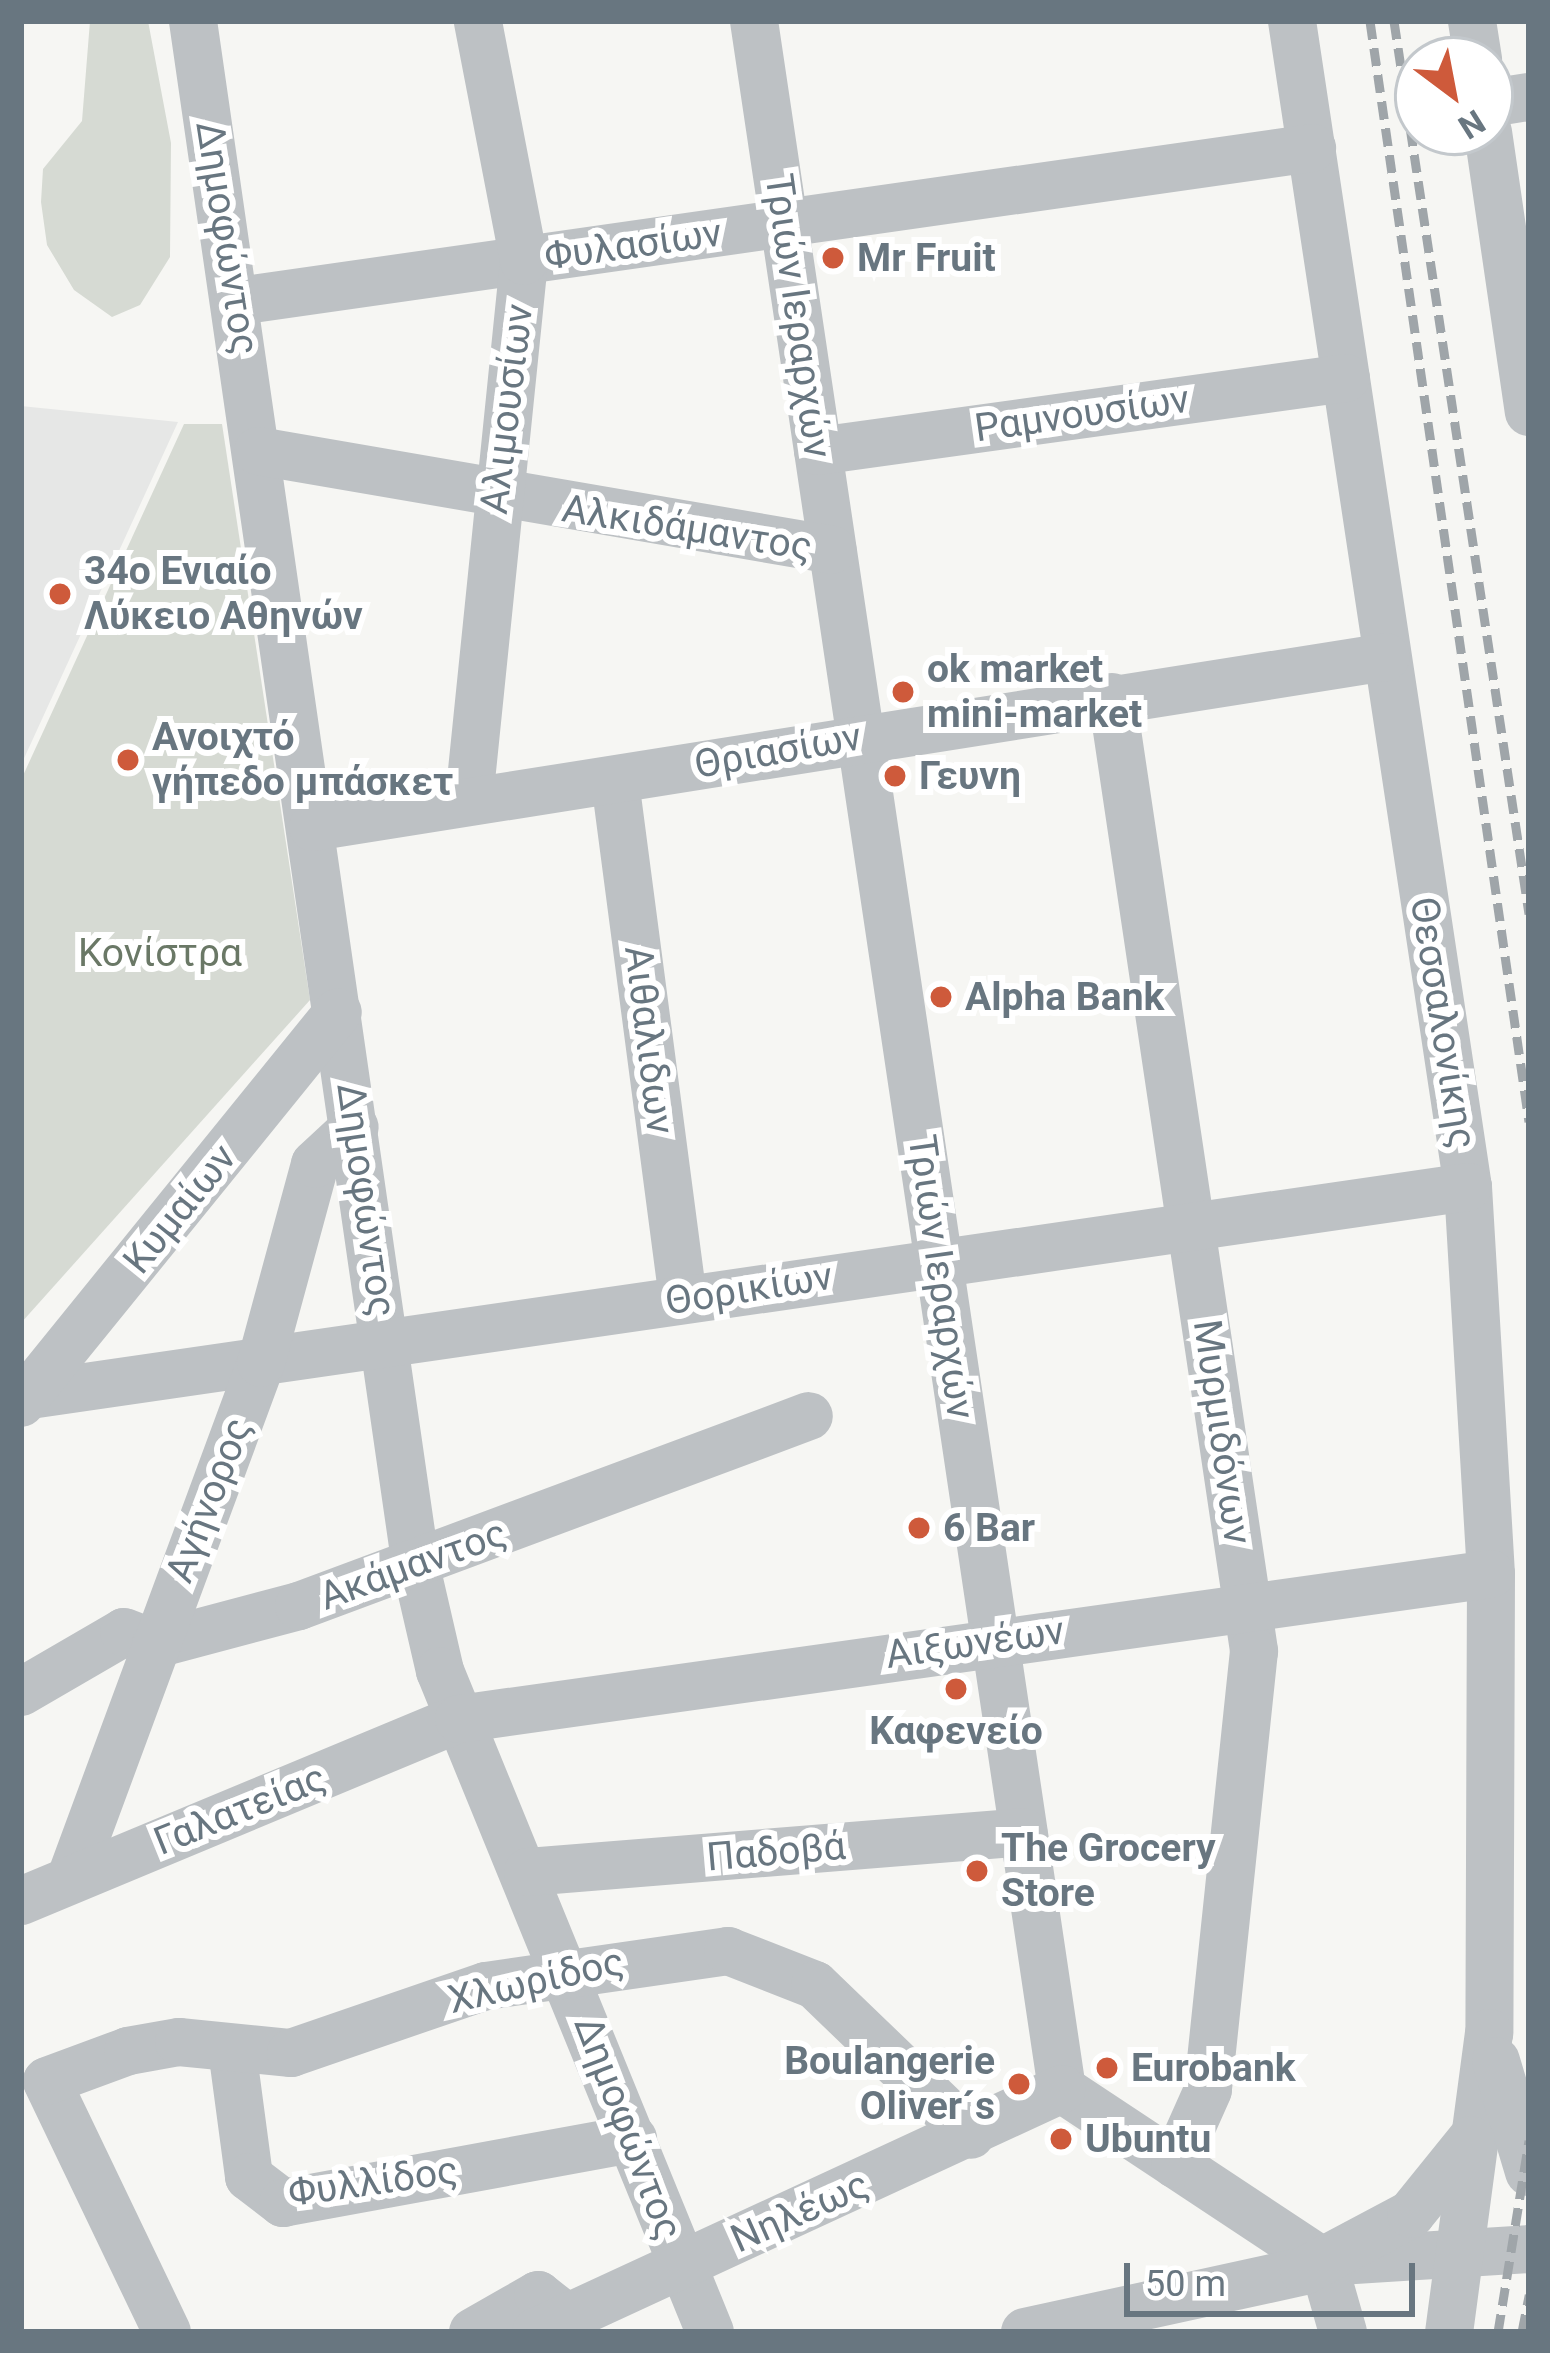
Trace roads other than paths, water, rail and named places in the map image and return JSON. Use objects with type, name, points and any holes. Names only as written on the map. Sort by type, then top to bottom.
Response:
[{"type":"street","name":"Δημοφώντος","points":[[193,21],[238,301],[416,1567],[459,1719],[528,1872],[710,2332]]},
{"type":"street","name":"Αλιμουσίων","points":[[469,800],[496,499],[524,261],[478,21]]},
{"type":"street","name":"Τριών Ιεραρχών","points":[[754,21],[1062,2089]]},
{"type":"street","name":"Θεσσαλονίκης","points":[[1292,21],[1468,1187],[1491,1574],[1489,2033],[1449,2332]]},
{"type":"street","name":"Φυλασίων","points":[[238,301],[1312,148]]},
{"type":"street","points":[[1492,156],[1529,412]]},
{"type":"street","name":"Ραμνουσίων","points":[[818,451],[1346,378]]},
{"type":"street","name":"Αλκιδάμαντος","points":[[258,451],[496,499],[832,550]]},
{"type":"street","name":"Θριασίων","points":[[313,827],[469,800],[615,782],[860,736],[1386,657]]},
{"type":"street","name":"Μυρμιδόνων","points":[[1112,697],[1254,1651],[1237,1873],[1208,2090],[1175,2164]]},
{"type":"street","name":"Αιθαλιδων","points":[[615,782],[683,1299]]},
{"type":"street","name":"Κυμαίων","points":[[26,1399],[338,1012]]},
{"type":"street","name":"Αγήνορος","points":[[70,1880],[261,1363],[315,1164],[355,1127]]},
{"type":"street","name":"Θορικίων","points":[[26,1399],[938,1259],[1468,1187]]},
{"type":"street","name":"Ακάμαντος","points":[[21,1693],[124,1632],[155,1644],[416,1567],[808,1416]]},
{"type":"street","name":"Αιξωνέων","points":[[459,1719],[994,1640],[1491,1574]]},
{"type":"street","name":"Γαλατείας","points":[[21,1900],[459,1719]]},
{"type":"street","name":"Παδοβά","points":[[528,1872],[1023,1832]]},
{"type":"street","name":"Χλωρίδος","points":[[167,2332],[47,2081],[128,2051],[291,2053],[486,1986],[567,1970],[728,1951],[775,1964],[867,2027],[971,2135]]},
{"type":"street","name":"Θεσσαλονίκης","points":[[1489,2033],[1529,2172]]},
{"type":"street","name":"Φυλλίδος","points":[[232,2049],[249,2177],[283,2203],[633,2139]]},
{"type":"street","points":[[1062,2089],[1323,2262],[1343,2332]]},
{"type":"street","name":"Νηλέως","points":[[552,2325],[1062,2089]]},
{"type":"street","points":[[1323,2262],[1411,2214],[1461,2162],[1478,2125]]},
{"type":"street","points":[[1025,2332],[1323,2262],[1529,2249]]},
{"type":"street","points":[[473,2332],[538,2295],[552,2325]]},
{"type":"railway","points":[[1370,21],[1529,1122]]},
{"type":"railway","points":[[1394,21],[1529,914]]},
{"type":"railway","points":[[1498,2332],[1529,2140]]},
{"type":"railway","points":[[1522,2332],[1529,2295]]},
{"type":"place","name":"Mr Fruit","points":[[833,258]]},
{"type":"place","name":"34ο Ενιαίο Λύκειο Αθηνών","points":[[60,594]]},
{"type":"place","name":"ok market mini-market","points":[[903,692]]},
{"type":"place","name":"Ανοιχτό γήπεδο μπάσκετ","points":[[128,760]]},
{"type":"place","name":"Γευνη","points":[[895,776]]},
{"type":"place","name":"Alpha Bank","points":[[941,997]]},
{"type":"place","name":"6 Bar","points":[[919,1528]]},
{"type":"place","name":"Καφενείο","points":[[956,1689]]},
{"type":"place","name":"The Grocery Store","points":[[977,1871]]},
{"type":"place","name":"Eurobank","points":[[1107,2068]]},
{"type":"place","name":"Boulangerie Oliver´s","points":[[1019,2084]]},
{"type":"place","name":"Ubuntu","points":[[1061,2139]]},
{"type":"park label","name":"Κονίστρα","points":[[160,953]]}]
